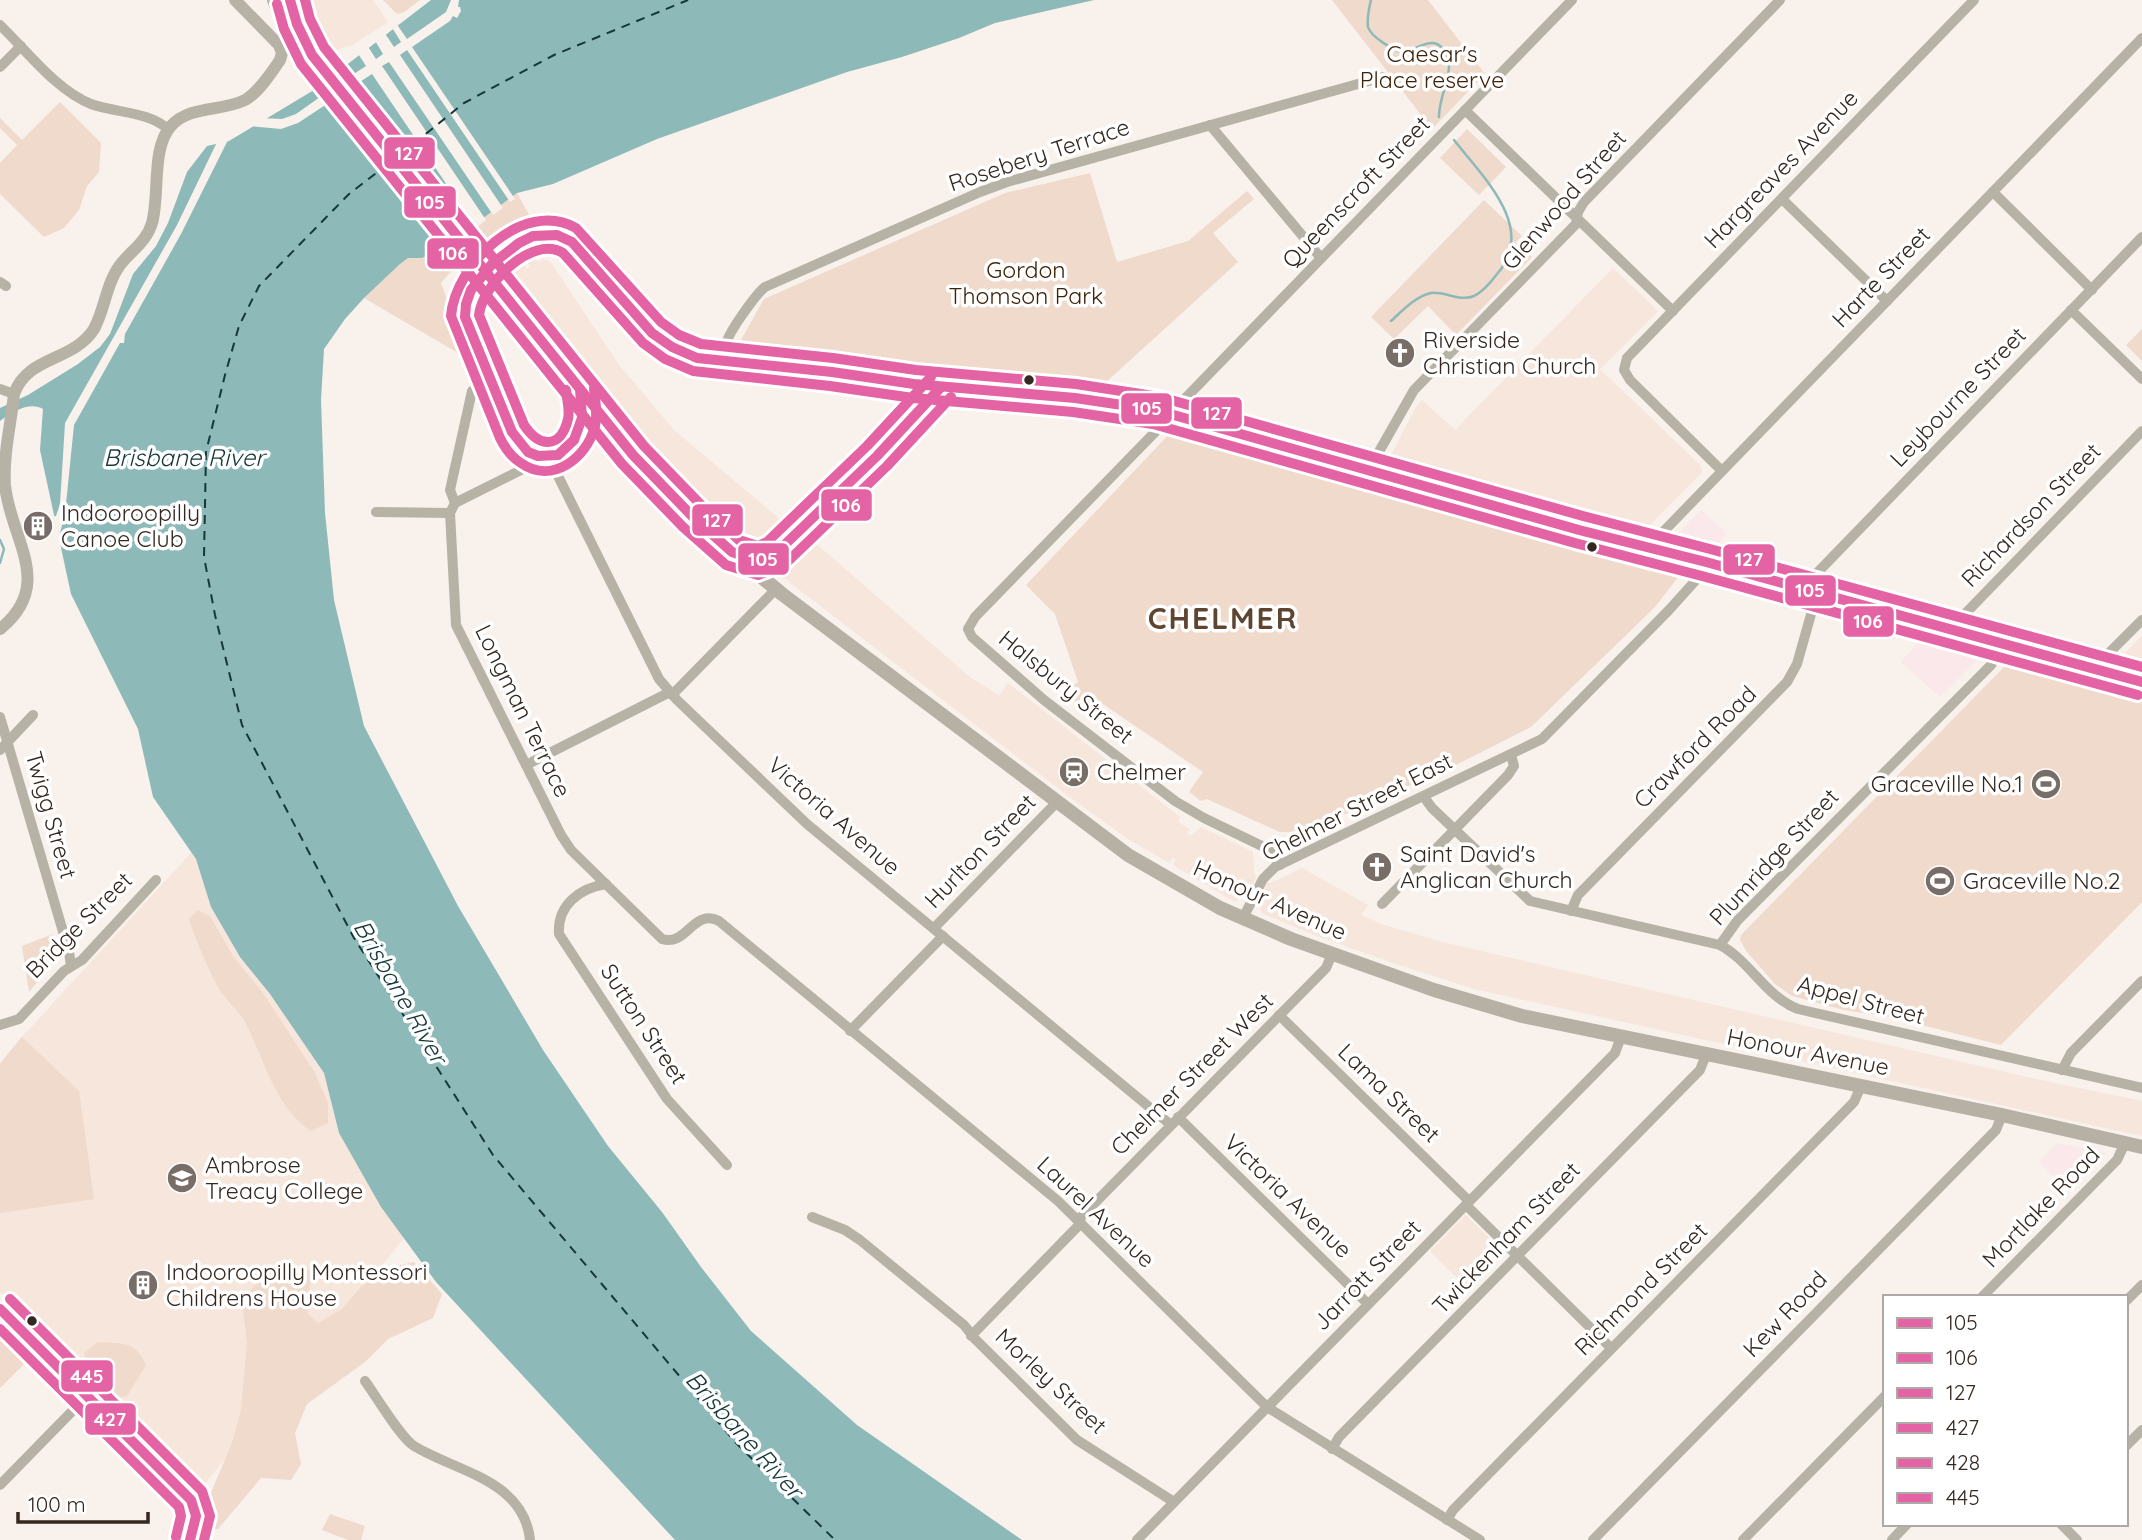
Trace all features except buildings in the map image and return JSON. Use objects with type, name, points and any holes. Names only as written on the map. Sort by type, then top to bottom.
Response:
[{"type":"main road","points":[[275,0],[289,31],[312,55]]},
{"type":"main road","points":[[290,0],[299,29],[312,55]]},
{"type":"main road","name":"Honour Avenue","points":[[312,55],[634,455],[693,517],[779,591],[1128,855],[1243,918],[1332,954],[1474,1003],[1521,1016],[2002,1115],[2142,1147]]},
{"type":"main road","points":[[580,388],[582,419],[575,438],[560,453],[548,457],[526,452],[515,438],[464,314],[467,297],[484,272],[527,239],[550,233],[569,240],[631,312],[658,338],[697,358],[941,387],[1099,400],[1168,413],[1368,471],[2142,682]]},
{"type":"main road","points":[[779,591],[772,571],[779,551],[792,535],[893,440],[941,387]]},
{"type":"main road","points":[[732,552],[760,561],[779,551]]},
{"type":"street","name":"Queenscroft Street","points":[[968,629],[975,617],[1160,426],[1168,413],[1572,0]]},
{"type":"street","name":"Glenwood Street","points":[[1368,471],[1414,390],[1576,224],[1579,209],[1584,202],[1780,0]]},
{"type":"street","name":"Hargreaves Avenue","points":[[1722,471],[1629,380],[1624,370],[1625,362],[1974,0]]},
{"type":"street","points":[[0,629],[24,600],[28,584],[26,559],[5,486],[5,463],[14,394],[26,373],[73,349],[86,339],[95,327],[120,264],[146,236],[152,223],[162,142],[168,129],[186,114],[248,98],[281,57],[279,45],[242,2]]},
{"type":"street","points":[[0,25],[70,94],[92,104],[155,119],[168,129]]},
{"type":"street","name":"Harte Street","points":[[1657,550],[1664,531],[2142,38]]},
{"type":"street","points":[[0,67],[21,46]]},
{"type":"street","name":"Rosebery Terrace","points":[[733,361],[726,343],[756,294],[769,285],[980,192],[1383,77]]},
{"type":"street","points":[[1465,110],[1673,311]]},
{"type":"street","points":[[160,158],[173,132],[201,111]]},
{"type":"street","points":[[1210,125],[1321,258]]},
{"type":"street","points":[[1993,192],[2092,290]]},
{"type":"street","points":[[1782,199],[1887,301]]},
{"type":"street","name":"Leybourne Street","points":[[1813,592],[1818,572],[2142,237]]},
{"type":"street","points":[[2071,310],[2142,379]]},
{"type":"street","points":[[0,389],[14,394]]},
{"type":"street","name":"Longman Terrace","points":[[472,391],[450,488],[453,508],[456,625],[565,843],[662,939],[675,940],[689,929]]},
{"type":"street","name":"Richardson Street","points":[[1955,632],[1962,617],[2142,431]]},
{"type":"street","points":[[376,512],[453,508],[541,457]]},
{"type":"street","name":"Victoria Avenue","points":[[555,470],[659,679],[671,693],[785,805],[1174,1121],[1368,1304]]},
{"type":"street","name":"Chelmer Street East","points":[[1243,918],[1265,876],[1280,865],[1536,743],[1548,734],[1669,610],[1696,580],[1706,562]]},
{"type":"street","points":[[526,765],[671,693],[779,591]]},
{"type":"street","name":"Crawford Road","points":[[1571,911],[1578,895],[1787,682],[1797,664],[1813,592]]},
{"type":"street","points":[[2094,668],[2142,620]]},
{"type":"street","name":"Halsbury Street","points":[[968,629],[972,637],[1035,693],[1175,801],[1268,849],[1280,865]]},
{"type":"street","name":"Plumridge Street","points":[[1720,945],[1737,921],[1991,665],[2002,645]]},
{"type":"street","points":[[4,746],[33,715]]},
{"type":"street","name":"Twigg Street","points":[[0,717],[4,746],[69,952],[71,966]]},
{"type":"street","points":[[1382,904],[1512,771],[1515,764],[1511,755]]},
{"type":"street","name":"Appel Street","points":[[1424,797],[1428,804],[1525,898],[1535,903],[1720,945],[1791,1006],[2142,1088]]},
{"type":"street","name":"Hurlton Street","points":[[934,928],[1056,803]]},
{"type":"street","name":"Sutton Street","points":[[585,864],[583,882],[563,912],[560,935],[667,1099],[727,1166]]},
{"type":"street","name":"Bridge Street","points":[[0,1026],[19,1019],[71,966],[89,954],[156,880]]},
{"type":"street","points":[[576,896],[587,888],[606,884]]},
{"type":"street","name":"Laurel Avenue","points":[[689,929],[701,919],[717,920],[1058,1201],[1267,1407],[1480,1540]]},
{"type":"street","name":"Hurlton Street","points":[[850,1031],[943,936]]},
{"type":"street","name":"Chelmer Street West","points":[[971,1336],[1174,1121],[1326,968],[1332,954]]},
{"type":"street","points":[[2062,1070],[2071,1053],[2142,981]]},
{"type":"street","name":"Lama Street","points":[[1279,1015],[1611,1348]]},
{"type":"street","name":"Jarrott Street","points":[[1137,1540],[1615,1053],[1621,1037]]},
{"type":"street","name":"Twickenham Street","points":[[1332,1448],[1339,1437],[1700,1070],[1706,1055]]},
{"type":"street","name":"Richmond Street","points":[[1447,1520],[1453,1510],[1854,1102],[1861,1086]]},
{"type":"street","name":"Kew Road","points":[[1592,1540],[1996,1130],[2002,1115]]},
{"type":"street","name":"Mortlake Road","points":[[1984,1295],[2117,1160],[2125,1143]]},
{"type":"street","points":[[812,1217],[845,1230],[860,1240],[964,1325],[971,1336]]},
{"type":"street","points":[[2128,1299],[2142,1285]]},
{"type":"street","points":[[0,1309],[186,1494],[195,1507],[196,1516],[190,1540]]},
{"type":"street","name":"Morley Street","points":[[971,1336],[1077,1440],[1174,1502]]},
{"type":"street","points":[[365,1381],[412,1445],[502,1489],[527,1519],[530,1540]]},
{"type":"street","points":[[0,1485],[87,1396]]},
{"type":"street","points":[[1744,1540],[1883,1398]]},
{"type":"street","points":[[2128,1444],[2142,1430]]},
{"type":"street","points":[[1892,1540],[1905,1526]]},
{"type":"street","points":[[2063,1526],[2077,1540]]},
{"type":"shaded area","points":[[307,0],[373,0],[388,22],[352,45],[330,52],[319,39]]},
{"type":"shaded area","points":[[532,253],[538,262],[542,259],[550,261],[619,365],[674,430],[782,521],[783,535],[769,553],[766,551],[752,555],[688,496],[610,411],[532,319],[501,277],[505,270],[521,260],[527,269],[530,267],[524,258]]},
{"type":"shaded area","points":[[1613,268],[1658,311],[1600,369],[1701,466],[1702,473],[1646,529],[1391,462],[1390,457],[1422,400],[1455,430]]},
{"type":"shaded area","points":[[1701,510],[1727,534],[1710,551],[1686,546],[1675,537]]},
{"type":"shaded area","points":[[813,541],[971,678],[999,695],[1008,683],[1180,817],[1178,822],[1190,829],[1187,833],[1191,836],[1201,827],[1253,852],[1254,875],[1257,876],[1247,896],[1244,895],[1235,902],[1173,865],[1176,859],[1173,858],[1169,863],[1128,839],[780,575],[782,563],[779,560],[792,543]]},
{"type":"shaded area","points":[[1928,633],[1980,650],[1981,656],[1940,697],[1901,662]]},
{"type":"shaded area","points":[[2142,636],[2142,667],[2127,663],[2125,653]]},
{"type":"shaded area","name":"Ambrose Treacy College","points":[[192,852],[211,907],[240,957],[270,994],[324,1073],[339,1133],[381,1207],[404,1238],[203,1486],[0,1292],[0,1064]]},
{"type":"shaded area","points":[[1302,868],[1368,905],[1361,915],[1381,924],[1442,942],[2142,1101],[2142,1136],[1474,989],[1387,961],[1261,913],[1258,902],[1268,882]]},
{"type":"shaded area","points":[[2057,1143],[2106,1153],[2069,1192],[2039,1162]]},
{"type":"shaded area","points":[[1466,1215],[1503,1252],[1467,1288],[1430,1251]]},
{"type":"green space","points":[[383,0],[420,0],[397,14]]},
{"type":"green space","name":"Caesar's Place reserve","points":[[1332,0],[1428,0],[1485,74],[1432,129]]},
{"type":"green space","points":[[60,102],[101,143],[99,172],[87,186],[79,210],[64,228],[44,237],[0,194],[0,163],[17,145],[0,128],[0,118],[22,140]]},
{"type":"green space","points":[[1467,129],[1506,167],[1479,195],[1440,158]]},
{"type":"green space","name":"Gordon Thomson Park","points":[[1090,173],[1117,262],[1188,241],[1247,191],[1254,199],[1213,233],[1238,262],[1104,384],[746,348],[741,340],[764,299],[1005,193]]},
{"type":"green space","points":[[517,193],[533,222],[460,261],[441,283],[470,360],[364,298],[408,258],[422,258],[440,250]]},
{"type":"green space","points":[[1484,200],[1522,236],[1516,242],[1532,257],[1456,335],[1428,306],[1394,339],[1371,317]]},
{"type":"green space","points":[[2142,329],[2142,361],[2126,345]]},
{"type":"green space","points":[[1175,428],[1682,572],[1655,607],[1531,727],[1460,763],[1320,825],[1298,832],[1280,832],[1207,799],[1201,801],[1189,792],[1203,772],[1094,698],[1087,709],[1062,693],[1078,682],[1055,614],[1026,585]]},
{"type":"green space","points":[[2010,661],[2142,697],[2142,902],[2001,1045],[1792,996],[1775,984],[1747,952],[1740,940],[1741,935]]},
{"type":"green space","points":[[198,910],[210,916],[233,956],[263,993],[315,1073],[328,1103],[328,1123],[311,1131],[298,1121],[279,1096],[245,1022],[222,993],[204,957],[189,919]]},
{"type":"green space","points":[[53,934],[58,957],[29,992],[22,946]]},
{"type":"green space","points":[[22,1037],[79,1091],[94,1199],[0,1213],[0,1064]]},
{"type":"green space","points":[[414,1262],[442,1294],[433,1318],[388,1339],[365,1362],[307,1404],[295,1433],[301,1464],[291,1480],[261,1478],[218,1529],[210,1530],[210,1495],[232,1443],[241,1410],[247,1343],[243,1309],[246,1296],[259,1280],[278,1267],[293,1265],[311,1271],[308,1314],[318,1323],[342,1309],[361,1287],[388,1268]]},
{"type":"green space","points":[[0,1325],[32,1356],[0,1388]]},
{"type":"green space","points":[[98,1342],[127,1345],[142,1357],[146,1365],[127,1396],[118,1398],[90,1366],[84,1353]]},
{"type":"green space","points":[[330,1514],[365,1526],[361,1540],[348,1540],[322,1530]]},
{"type":"water","name":"Brisbane River","points":[[431,0],[1094,0],[995,23],[902,57],[847,72],[657,139],[553,184],[517,193],[440,250],[422,258],[408,258],[364,298],[324,349],[321,400],[325,513],[334,600],[364,726],[458,906],[543,1050],[608,1146],[662,1212],[751,1331],[857,1425],[1022,1540],[675,1540],[436,1282],[381,1207],[339,1133],[324,1073],[270,994],[240,957],[211,907],[196,859],[153,797],[138,729],[71,594],[40,450],[43,409],[27,407],[0,421],[0,408],[28,395],[78,364],[100,347],[110,334],[133,274],[156,246],[168,223],[187,172],[207,146],[229,141],[314,90]]},
{"type":"pier","points":[[451,0],[459,0],[458,7],[461,11],[457,18],[453,16],[450,21],[412,47],[515,199],[510,202],[407,50],[400,55],[503,208],[493,215],[389,62],[382,66],[486,220],[476,228],[372,74],[349,89],[466,232],[470,232],[449,248],[447,246],[452,242],[336,98],[298,123],[281,129],[250,126],[242,130],[260,118],[282,119],[296,114],[330,90],[334,70],[343,81],[366,66],[357,52],[367,45],[376,59],[383,54],[374,39],[384,32],[394,47],[401,42],[391,26],[396,23],[407,39],[446,12]]},
{"type":"pier","points":[[238,132],[229,138],[181,234],[125,334],[124,343],[120,343],[74,425],[65,514],[67,521],[63,522],[57,544],[53,527],[55,520],[52,521],[51,517],[56,516],[60,504],[65,423],[177,225],[218,140]]},
{"type":"waterway","points":[[1371,0],[1368,27],[1383,43],[1403,52],[1432,43],[1443,50],[1449,65],[1439,117]]},
{"type":"waterway","points":[[1391,321],[1420,297],[1431,293],[1463,298],[1477,294],[1492,280],[1508,257],[1512,239],[1509,221],[1501,203],[1491,186],[1454,140]]},
{"type":"waterway","points":[[0,540],[4,549],[0,563]]},
{"type":"ferry route","points":[[401,154],[464,103],[554,55],[688,0]]},
{"type":"ferry route","points":[[388,164],[349,194],[259,286],[239,326],[225,375],[206,452],[204,557],[242,725],[354,938],[493,1155],[735,1442],[835,1540]]},
{"type":"transit line","name":"105","points":[[290,0],[297,24],[312,55],[633,455],[693,517],[732,552],[758,561],[775,554],[877,456],[941,387]]},
{"type":"transit line","name":"127","points":[[305,0],[310,19],[324,47],[644,446],[739,540],[758,546],[767,542],[867,446],[931,377]]},
{"type":"transit line","name":"106","points":[[277,4],[284,29],[301,64],[622,464],[683,527],[726,565],[758,575],[784,565],[887,466],[951,397]]},
{"type":"transit line","name":"127","points":[[594,388],[596,411],[591,438],[567,465],[545,471],[533,469],[517,461],[506,449],[451,316],[455,296],[478,258],[514,229],[535,222],[556,221],[576,228],[661,322],[679,335],[701,344],[916,370],[1076,384],[1160,397],[1583,516],[2142,667]]},
{"type":"transit line","name":"105","points":[[580,389],[582,418],[574,440],[558,455],[538,456],[528,452],[512,432],[465,317],[471,290],[492,264],[519,243],[533,236],[557,235],[572,242],[652,333],[672,347],[697,358],[832,372],[914,384],[1075,398],[1156,410],[1579,530],[1706,562],[2142,682]]},
{"type":"transit line","name":"106","points":[[566,390],[569,412],[565,429],[560,436],[549,442],[537,438],[524,425],[479,315],[482,303],[499,277],[524,256],[537,250],[551,249],[563,253],[643,343],[665,359],[693,371],[913,398],[1073,412],[1153,424],[1575,543],[2138,695]]},
{"type":"transit line","name":"445","points":[[10,1299],[202,1491],[210,1516],[204,1540]]},
{"type":"transit line","name":"427","points":[[0,1309],[191,1500],[196,1516],[190,1540]]},
{"type":"transit line","name":"428","points":[[0,1329],[179,1507],[181,1516],[176,1537]]},
{"type":"place","name":"Riverside Christian Church","points":[[1400,353]]},
{"type":"place","name":"Indooroopilly Canoe Club","points":[[38,526]]},
{"type":"place","name":"Chelmer","points":[[1074,772]]},
{"type":"place","name":"Graceville No.1","points":[[2046,784]]},
{"type":"place","name":"Saint David's Anglican Church","points":[[1377,867]]},
{"type":"place","name":"Graceville No.2","points":[[1940,881]]},
{"type":"place","name":"Ambrose Treacy College","points":[[182,1178]]},
{"type":"place","name":"Indooroopilly Montessori Childrens House","points":[[143,1285]]},
{"type":"district","name":"CHELMER","points":[[1223,619]]}]
